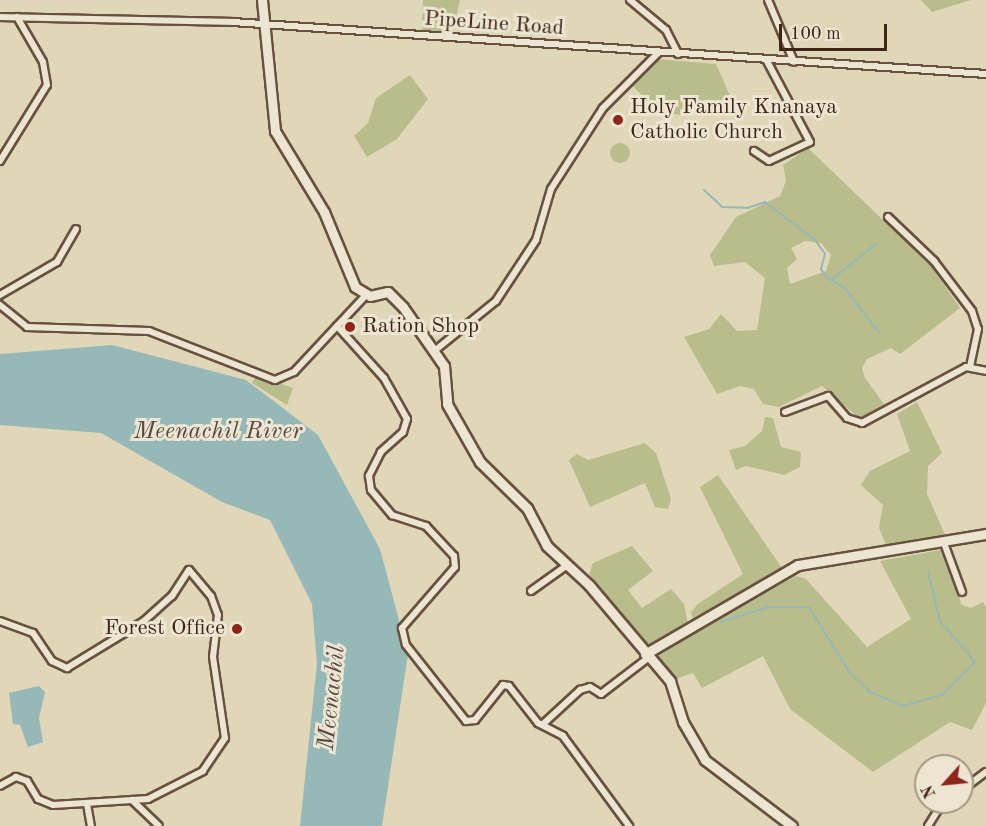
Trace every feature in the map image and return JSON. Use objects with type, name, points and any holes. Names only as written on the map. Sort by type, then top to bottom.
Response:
[{"type":"main road","points":[[262,0],[261,24],[275,131],[324,212],[355,286],[366,295],[388,292],[395,296],[444,366],[447,404],[480,462],[527,508],[547,546],[589,585],[646,656],[670,681],[683,722],[705,760],[792,826]]},
{"type":"main road","points":[[646,656],[798,566],[944,543],[986,534]]},
{"type":"street","points":[[630,0],[666,30],[678,54]]},
{"type":"street","points":[[768,0],[794,62]]},
{"type":"street","name":"PipeLine Road","points":[[0,17],[261,24],[767,61],[986,74]]},
{"type":"street","points":[[0,161],[47,85],[43,62],[17,17]]},
{"type":"street","points":[[433,352],[496,301],[536,240],[551,189],[603,108],[659,52]]},
{"type":"street","points":[[754,151],[769,161],[810,142],[767,61]]},
{"type":"street","points":[[888,217],[934,261],[972,311],[978,329],[970,366]]},
{"type":"street","points":[[0,295],[57,262],[76,229]]},
{"type":"street","points":[[0,305],[27,327],[148,331],[275,380],[294,372],[366,295]]},
{"type":"street","points":[[337,326],[384,378],[407,419],[404,432],[381,452],[369,476],[371,490],[392,515],[426,526],[454,556],[455,567],[402,628],[406,645],[466,721],[475,720],[503,685],[542,725],[563,736],[629,826]]},
{"type":"street","points":[[785,412],[828,396],[847,418],[862,423],[970,366],[986,371]]},
{"type":"street","points":[[944,543],[962,592]]},
{"type":"street","points":[[531,591],[566,566]]},
{"type":"street","points":[[0,621],[33,633],[62,669],[144,621],[172,596],[189,570],[211,596],[218,615],[213,657],[225,738],[216,760],[183,785],[132,800],[53,806],[16,777],[0,786]]},
{"type":"street","points":[[542,725],[580,690],[590,687],[601,694],[646,656]]},
{"type":"street","points":[[132,800],[159,826]]},
{"type":"street","points":[[87,804],[91,826]]},
{"type":"green space","points":[[423,0],[460,0],[452,36],[422,35]]},
{"type":"green space","points":[[921,0],[971,0],[932,12]]},
{"type":"green space","points":[[657,59],[716,64],[731,98],[723,114],[692,99],[680,115],[656,110],[631,84]]},
{"type":"green space","points":[[410,75],[428,99],[397,139],[367,157],[354,136],[368,123],[376,98]]},
{"type":"green space","points":[[620,143],[627,146],[630,153],[627,160],[620,163],[613,160],[610,153],[613,146]]},
{"type":"green space","points":[[808,148],[932,267],[960,308],[900,354],[891,348],[867,359],[862,368],[865,378],[884,404],[860,419],[822,386],[779,407],[763,404],[754,389],[740,386],[717,394],[684,337],[709,329],[721,314],[737,331],[757,330],[765,278],[745,262],[714,266],[710,255],[736,217],[780,196],[786,181],[783,165]],"holes":[[[805,241],[821,243],[831,255],[826,271],[790,284],[787,268],[797,259],[791,248]]]},
{"type":"green space","points":[[257,375],[293,388],[287,405],[252,383]]},
{"type":"green space","points":[[917,402],[942,453],[928,466],[927,494],[946,537],[887,547],[879,528],[883,505],[861,485],[870,471],[910,451],[897,414]]},
{"type":"green space","points":[[765,417],[773,418],[781,447],[801,452],[800,467],[784,475],[746,466],[736,470],[729,450],[745,446],[762,431]]},
{"type":"green space","points":[[645,443],[656,453],[671,499],[668,509],[655,507],[645,483],[590,507],[569,460],[577,454],[588,460]]},
{"type":"green space","points":[[718,475],[782,568],[693,620],[691,612],[698,604],[743,574],[700,487]]},
{"type":"green space","points":[[632,546],[653,571],[628,590],[642,608],[671,589],[684,604],[688,624],[644,647],[589,574],[593,563]]},
{"type":"green space","points":[[941,550],[962,605],[971,608],[983,602],[986,607],[986,703],[972,730],[950,722],[873,772],[790,709],[763,656],[702,688],[693,673],[673,680],[651,653],[796,576],[806,579],[867,647],[911,619],[880,561]]},
{"type":"water","name":"Meenachil River","points":[[112,345],[246,380],[318,435],[380,549],[408,654],[382,826],[300,826],[317,663],[312,604],[270,520],[222,502],[101,433],[0,425],[0,354]]},
{"type":"water","points":[[39,686],[45,692],[39,718],[43,742],[28,747],[20,725],[13,724],[9,693]]},
{"type":"waterway","points":[[704,190],[722,207],[747,208],[765,202],[815,240],[825,254],[821,269],[827,278],[845,288],[880,334]]},
{"type":"waterway","points":[[831,280],[877,243]]},
{"type":"waterway","points":[[721,622],[769,607],[809,607],[850,673],[870,692],[903,706],[942,695],[975,662],[940,621],[928,572]]},
{"type":"place","name":"Holy Family Knanaya Catholic Church","points":[[618,120]]},
{"type":"place","name":"Ration Shop","points":[[350,327]]},
{"type":"place","name":"Forest Office","points":[[237,629]]},
{"type":"water label","name":"Meenachil","points":[[333,698]]}]
